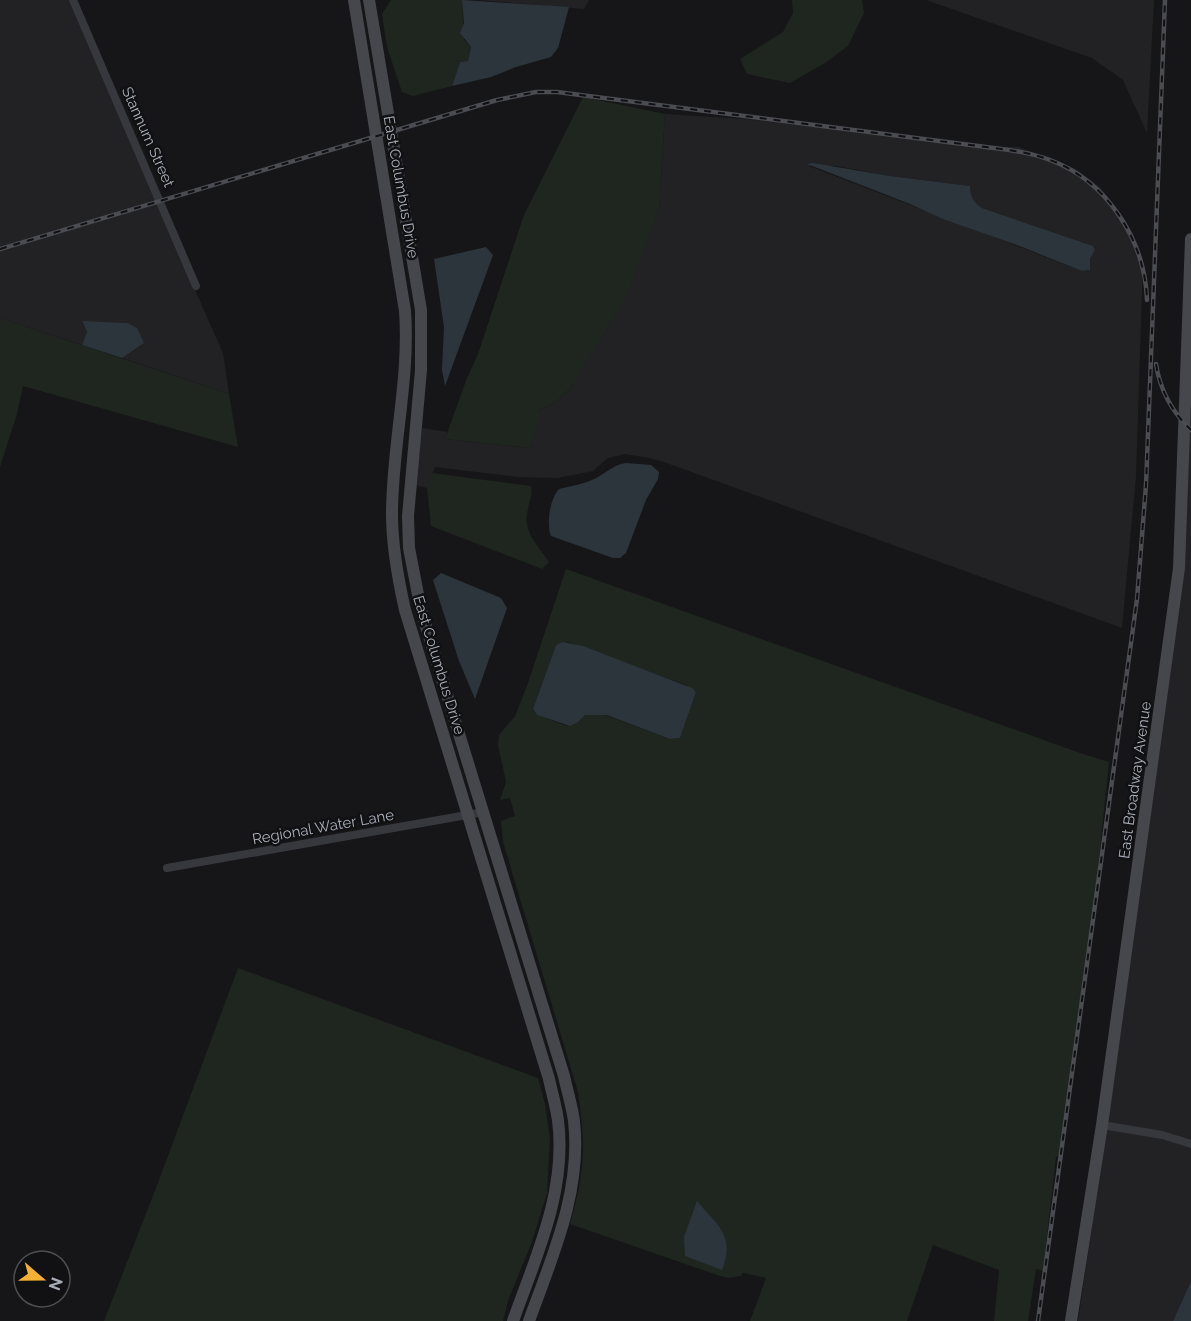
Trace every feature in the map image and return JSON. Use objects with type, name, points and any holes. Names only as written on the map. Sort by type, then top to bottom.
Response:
[{"type":"street","name":"Stannum Street","points":[[73,0],[196,286]]},
{"type":"street","name":"East Columbus Drive","points":[[354,0],[405,311],[408,342],[392,514],[398,579],[405,610],[549,1079],[558,1120],[558,1167],[553,1202],[546,1229],[513,1321]]},
{"type":"street","name":"East Columbus Drive","points":[[369,0],[421,310],[421,370],[408,516],[409,548],[414,580],[421,610],[564,1076],[574,1120],[574,1152],[568,1205],[529,1321]]},
{"type":"street","name":"East Broadway Avenue","points":[[1071,1321],[1102,1125],[1179,568],[1191,239]]},
{"type":"street","points":[[397,454],[412,456]]},
{"type":"street","name":"Regional Water Lane","points":[[167,868],[484,812]]},
{"type":"street","points":[[1102,1125],[1162,1135],[1191,1144]]},
{"type":"shaded area","points":[[0,0],[69,0],[223,353],[229,394],[122,358],[144,343],[127,323],[82,322],[87,332],[82,345],[0,318]]},
{"type":"shaded area","points":[[391,0],[462,0],[464,40],[471,47],[468,61],[460,62],[452,86],[413,96],[402,92],[387,47],[382,14]]},
{"type":"shaded area","points":[[462,0],[569,7],[558,48],[551,57],[491,77],[452,86],[460,62],[468,61],[471,47],[460,33],[464,23]]},
{"type":"shaded area","points":[[478,0],[589,0],[584,9]]},
{"type":"shaded area","points":[[792,0],[862,0],[864,13],[848,46],[825,63],[790,83],[747,74],[740,59],[783,32],[793,13]]},
{"type":"shaded area","points":[[926,0],[1154,0],[1147,133],[1123,80],[1092,58]]},
{"type":"shaded area","points":[[583,97],[665,114],[659,208],[626,298],[571,387],[557,401],[538,411],[540,414],[530,448],[445,439],[478,354],[524,215]]},
{"type":"shaded area","points":[[665,114],[745,119],[996,147],[1019,147],[1076,169],[1101,188],[1120,214],[1143,260],[1136,476],[1122,628],[649,458],[625,454],[608,458],[593,471],[557,478],[519,477],[435,467],[427,488],[416,485],[422,428],[447,432],[445,439],[530,448],[538,411],[557,401],[571,387],[659,208]],"holes":[[[809,166],[836,166],[890,176],[969,186],[971,197],[976,205],[982,208],[1093,246],[1095,250],[1090,259],[1090,270],[1082,271]]]},
{"type":"shaded area","points":[[807,164],[970,186],[976,204],[982,208],[1093,246],[1095,250],[1090,259],[1090,270],[1082,271],[943,219]]},
{"type":"shaded area","points":[[486,247],[493,255],[445,386],[442,370],[444,327],[434,259]]},
{"type":"shaded area","points":[[0,318],[229,394],[238,447],[23,386],[17,414],[0,467]]},
{"type":"shaded area","points":[[82,321],[127,323],[137,328],[144,343],[122,358],[82,345],[87,332]]},
{"type":"shaded area","points":[[1191,338],[1191,1141],[1107,1122],[1183,569]]},
{"type":"shaded area","points":[[626,463],[651,465],[659,472],[626,553],[620,558],[613,558],[551,536],[550,511],[559,489],[588,482]]},
{"type":"shaded area","points":[[432,473],[531,486],[527,515],[528,528],[549,562],[542,569],[431,526],[427,488]]},
{"type":"shaded area","points":[[566,569],[1109,762],[1097,878],[1060,1154],[1056,1157],[1043,1271],[1036,1269],[1028,1321],[994,1321],[999,1270],[933,1245],[907,1321],[750,1321],[766,1278],[743,1273],[741,1276],[729,1278],[720,1276],[570,1224],[579,1189],[583,1159],[578,1092],[503,842],[501,821],[515,816],[510,798],[500,800],[506,782],[498,745],[499,735],[515,716]],"holes":[[[568,642],[686,685],[696,692],[680,738],[670,739],[600,713],[585,715],[567,726],[537,715],[533,709],[556,645]]]},
{"type":"shaded area","points":[[441,573],[501,598],[507,608],[475,699],[459,661],[433,580]]},
{"type":"shaded area","points":[[563,642],[583,646],[692,688],[696,692],[680,738],[670,739],[607,715],[585,715],[570,726],[537,715],[533,709],[556,645]]},
{"type":"shaded area","points":[[238,968],[538,1078],[545,1104],[550,1139],[547,1193],[532,1242],[509,1298],[503,1321],[104,1321]]},
{"type":"shaded area","points":[[1106,1129],[1161,1139],[1191,1148],[1191,1281],[1173,1321],[1078,1321]]},
{"type":"shaded area","points":[[697,1201],[717,1224],[726,1240],[726,1258],[722,1270],[685,1256],[684,1237]]},
{"type":"shaded area","points":[[1191,1281],[1191,1321],[1173,1321]]},
{"type":"railway","points":[[1038,1321],[1137,599],[1146,485],[1165,0]]},
{"type":"railway","points":[[0,249],[497,100],[536,92],[557,92],[1002,149],[1050,160],[1089,182],[1119,215],[1139,256],[1145,278],[1147,300]]},
{"type":"railway","points":[[1156,364],[1160,383],[1168,400],[1191,430]]}]
